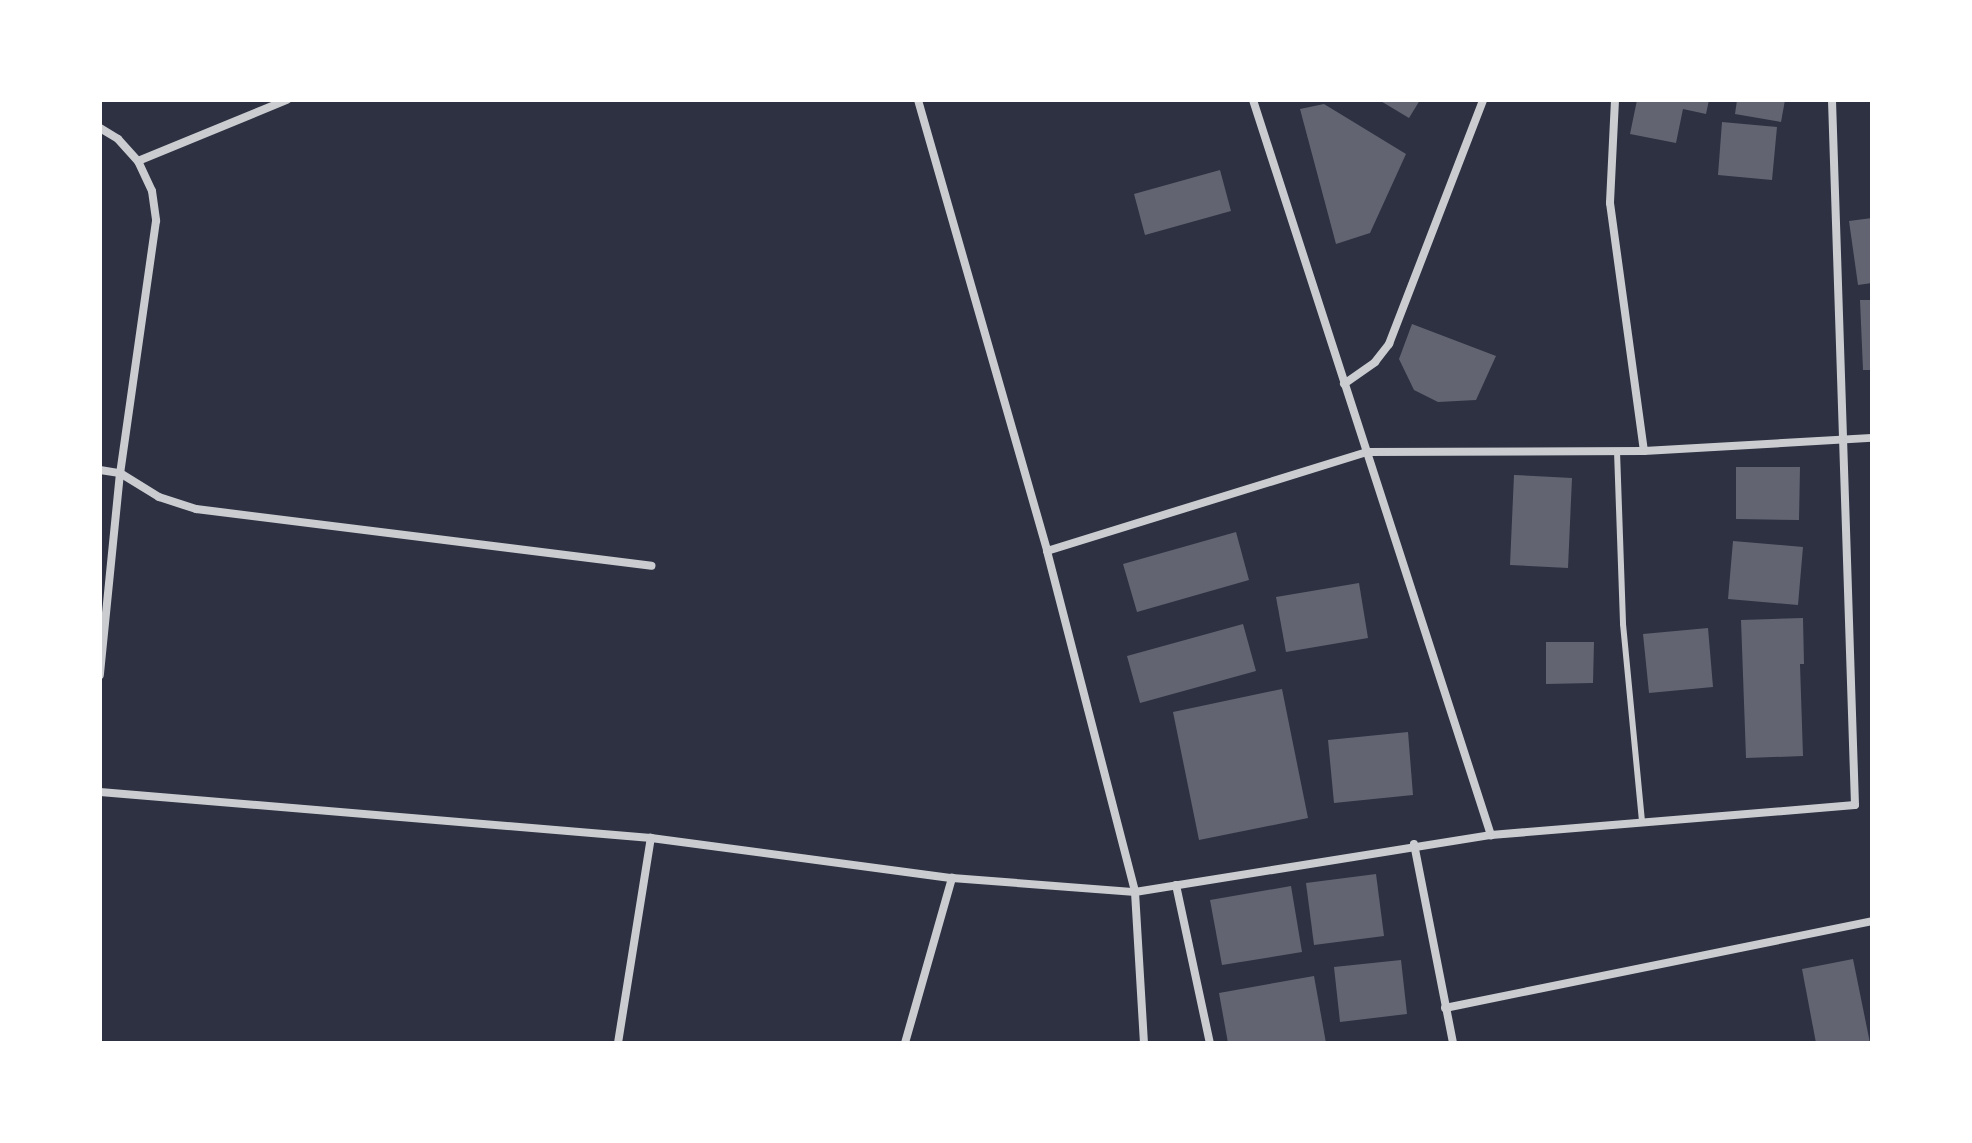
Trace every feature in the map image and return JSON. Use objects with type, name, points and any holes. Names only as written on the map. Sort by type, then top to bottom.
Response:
[{"type":"street","points":[[138,161],[287,100]]},
{"type":"street","points":[[918,100],[1047,551],[1135,892],[1144,1043]]},
{"type":"street","points":[[1253,100],[1491,835]]},
{"type":"street","points":[[1344,384],[1375,362],[1389,344],[1483,100]]},
{"type":"street","points":[[1615,100],[1610,203],[1644,451]]},
{"type":"street","points":[[100,792],[651,838],[952,878],[1135,892],[1414,844],[1855,805],[1832,100]]},
{"type":"street","points":[[100,128],[118,139],[138,161],[152,191],[156,221],[120,473],[100,675]]},
{"type":"street","points":[[1047,551],[1366,452],[1644,451],[1872,438]]},
{"type":"street","points":[[100,470],[120,473],[159,497],[196,509],[651,566]]},
{"type":"street","points":[[618,1043],[651,838]]},
{"type":"street","points":[[1414,844],[1453,1043]]},
{"type":"street","points":[[905,1043],[952,878]]},
{"type":"street","points":[[1176,885],[1210,1043]]},
{"type":"street","points":[[1445,1008],[1872,921]]},
{"type":"lane","points":[[1617,451],[1623,624],[1642,823]]},
{"type":"building","points":[[1379,100],[1420,100],[1409,118]]},
{"type":"building","points":[[1637,100],[1709,100],[1706,114],[1683,109],[1676,143],[1630,134]]},
{"type":"building","points":[[1737,100],[1785,100],[1781,122],[1735,114]]},
{"type":"building","points":[[1324,104],[1406,154],[1370,233],[1336,244],[1300,109]]},
{"type":"building","points":[[1722,122],[1777,127],[1772,180],[1718,175]]},
{"type":"building","points":[[1220,170],[1231,211],[1145,235],[1134,194]]},
{"type":"building","points":[[1872,218],[1872,283],[1858,285],[1849,221]]},
{"type":"building","points":[[1860,300],[1872,300],[1872,370],[1863,370]]},
{"type":"building","points":[[1412,324],[1496,356],[1476,400],[1438,402],[1414,390],[1399,359]]},
{"type":"building","points":[[1736,467],[1800,467],[1799,520],[1736,519]]},
{"type":"building","points":[[1514,475],[1572,478],[1568,568],[1510,565]]},
{"type":"building","points":[[1236,532],[1249,580],[1137,612],[1123,564]]},
{"type":"building","points":[[1733,541],[1803,547],[1798,605],[1728,599]]},
{"type":"building","points":[[1359,583],[1368,638],[1286,652],[1276,597]]},
{"type":"building","points":[[1803,618],[1804,664],[1800,664],[1803,756],[1746,758],[1741,620]]},
{"type":"building","points":[[1243,624],[1256,671],[1140,703],[1127,656]]},
{"type":"building","points":[[1708,628],[1713,687],[1649,693],[1643,634]]},
{"type":"building","points":[[1546,642],[1594,642],[1593,683],[1546,684]]},
{"type":"building","points":[[1282,689],[1308,818],[1199,840],[1173,712]]},
{"type":"building","points":[[1408,732],[1413,795],[1334,803],[1328,740]]},
{"type":"building","points":[[1376,874],[1384,936],[1314,945],[1306,883]]},
{"type":"building","points":[[1291,886],[1302,952],[1222,965],[1210,900]]},
{"type":"building","points":[[1853,959],[1870,1043],[1816,1043],[1802,969]]},
{"type":"building","points":[[1401,960],[1407,1014],[1340,1022],[1334,967]]},
{"type":"building","points":[[1314,976],[1326,1043],[1228,1043],[1219,993]]}]
